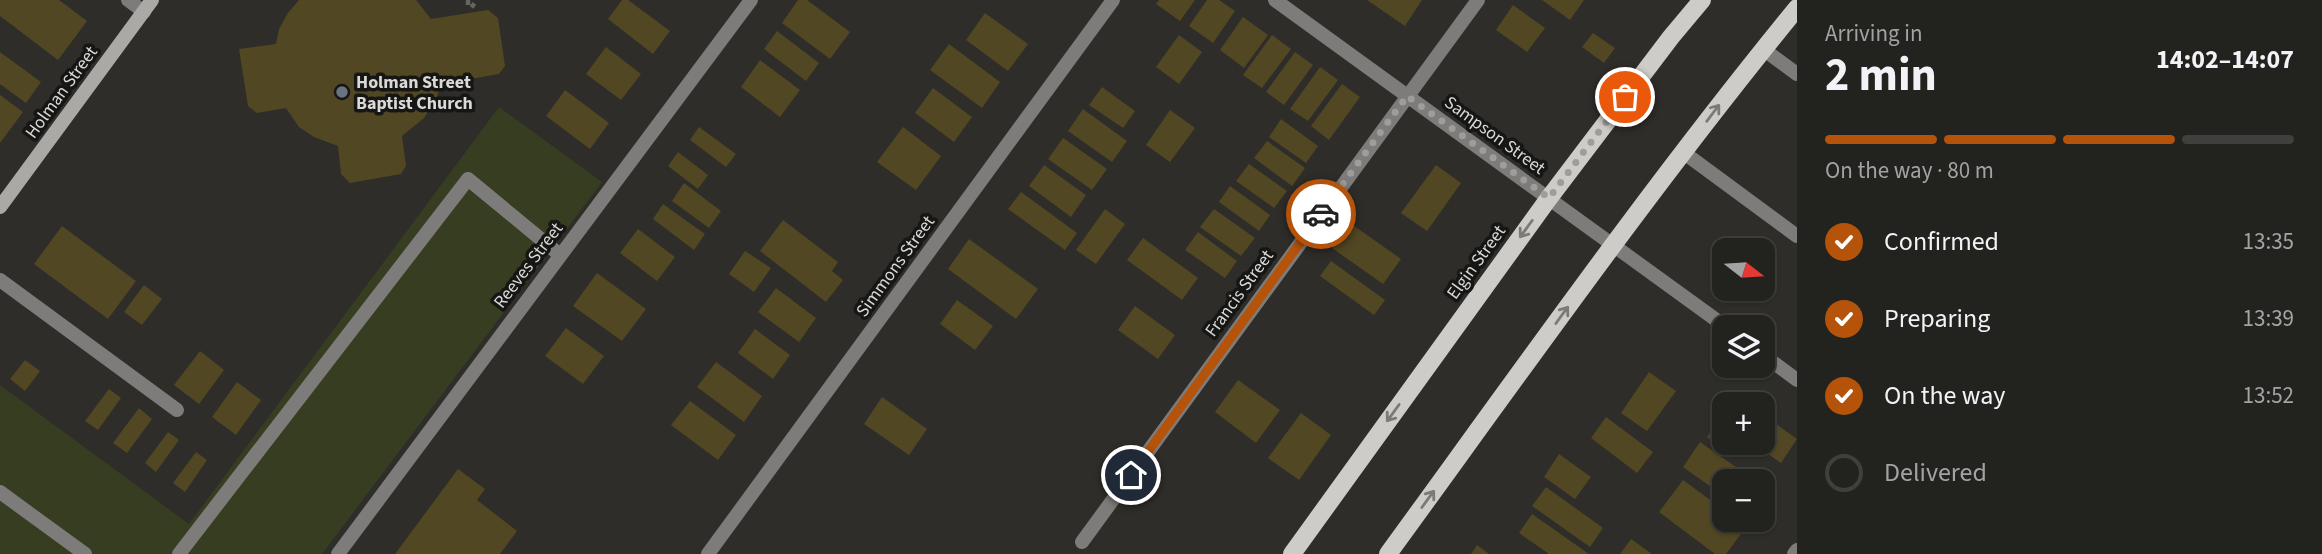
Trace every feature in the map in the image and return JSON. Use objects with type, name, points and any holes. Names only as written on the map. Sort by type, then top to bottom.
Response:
[{"type":"main road","name":"Elgin Street","points":[[1292,554],[1549,198],[1702,0]]},
{"type":"main road","points":[[1388,554],[1613,244],[1797,8]]},
{"type":"street","points":[[128,0],[148,6]]},
{"type":"street","name":"Reeves Street","points":[[338,554],[751,0]]},
{"type":"street","name":"Simmons Street","points":[[708,554],[1112,0]]},
{"type":"street","name":"Sampson Street","points":[[1275,0],[1712,317]]},
{"type":"street","name":"Francis Street","points":[[1082,542],[1478,0]]},
{"type":"street","name":"Holman Street","points":[[0,207],[148,6]]},
{"type":"street","points":[[1763,49],[1797,74]]},
{"type":"street","points":[[1683,152],[1797,236]]},
{"type":"street","points":[[179,554],[468,179],[560,255]]},
{"type":"street","points":[[0,280],[177,411]]},
{"type":"street","points":[[1775,364],[1797,380]]},
{"type":"street","points":[[0,492],[85,554]]},
{"type":"path","points":[[468,0],[471,8],[477,0]]},
{"type":"green space","points":[[499,107],[602,182],[322,554],[0,554],[0,385],[189,524]]},
{"type":"building","points":[[0,0],[59,0],[87,21],[58,60],[0,16]]},
{"type":"building","name":"Holman Street Baptist Church","points":[[299,0],[416,0],[431,19],[488,10],[498,18],[505,66],[499,74],[441,84],[436,100],[424,118],[402,136],[406,166],[401,174],[350,183],[341,174],[338,146],[314,137],[299,127],[286,108],[257,113],[248,106],[239,49],[276,44],[279,29]]},
{"type":"building","points":[[622,0],[628,0],[670,31],[653,54],[608,19]]},
{"type":"building","points":[[798,0],[807,0],[850,32],[830,59],[782,23]]},
{"type":"building","points":[[1159,0],[1195,0],[1180,21],[1156,4]]},
{"type":"building","points":[[1207,0],[1219,0],[1235,11],[1213,43],[1189,26]]},
{"type":"building","points":[[1367,0],[1422,0],[1405,26]]},
{"type":"building","points":[[1542,0],[1584,0],[1570,20]]},
{"type":"building","points":[[1513,5],[1545,28],[1527,52],[1496,30]]},
{"type":"building","points":[[985,13],[1028,44],[1008,71],[966,40]]},
{"type":"building","points":[[1243,17],[1268,35],[1244,68],[1220,50]]},
{"type":"building","points":[[777,31],[819,63],[806,81],[764,49]]},
{"type":"building","points":[[1593,33],[1615,48],[1604,63],[1582,47]]},
{"type":"building","points":[[1179,35],[1202,52],[1179,84],[1156,67]]},
{"type":"building","points":[[1272,35],[1291,49],[1262,88],[1243,75]]},
{"type":"building","points":[[949,44],[1000,82],[982,108],[930,70]]},
{"type":"building","points":[[606,47],[641,74],[621,100],[586,74]]},
{"type":"building","points":[[0,52],[41,82],[26,103],[0,84]]},
{"type":"building","points":[[1295,52],[1313,65],[1284,105],[1266,92]]},
{"type":"building","points":[[760,60],[800,90],[780,117],[741,87]]},
{"type":"building","points":[[1320,67],[1338,80],[1308,121],[1290,109]]},
{"type":"building","points":[[1342,84],[1360,97],[1329,140],[1311,126]]},
{"type":"building","points":[[1102,87],[1135,111],[1123,128],[1089,105]]},
{"type":"building","points":[[933,88],[972,117],[954,142],[915,113]]},
{"type":"building","points":[[565,90],[609,123],[590,149],[546,116]]},
{"type":"building","points":[[0,95],[23,112],[0,143]]},
{"type":"building","points":[[1083,109],[1127,141],[1112,162],[1068,131]]},
{"type":"building","points":[[1170,110],[1195,128],[1170,162],[1146,145]]},
{"type":"building","points":[[1281,119],[1318,146],[1306,163],[1269,137]]},
{"type":"building","points":[[699,127],[736,154],[726,167],[690,140]]},
{"type":"building","points":[[903,127],[941,156],[916,190],[877,162]]},
{"type":"building","points":[[1063,138],[1107,169],[1092,190],[1048,159]]},
{"type":"building","points":[[1267,141],[1305,168],[1292,186],[1254,158]]},
{"type":"building","points":[[678,152],[708,175],[698,189],[668,166]]},
{"type":"building","points":[[1249,164],[1287,191],[1274,208],[1236,181]]},
{"type":"building","points":[[1044,165],[1086,195],[1071,217],[1029,186]]},
{"type":"building","points":[[1436,165],[1461,183],[1427,231],[1401,213]]},
{"type":"building","points":[[684,183],[721,211],[709,228],[672,201]]},
{"type":"building","points":[[1230,186],[1270,215],[1259,231],[1219,202]]},
{"type":"building","points":[[1021,192],[1077,233],[1065,250],[1008,209]]},
{"type":"building","points":[[663,204],[705,234],[694,250],[653,219]]},
{"type":"building","points":[[1105,209],[1125,224],[1096,264],[1076,250]]},
{"type":"building","points":[[1214,209],[1255,238],[1241,256],[1200,227]]},
{"type":"building","points":[[783,220],[838,262],[832,271],[843,280],[826,302],[760,251]]},
{"type":"building","points":[[1350,223],[1401,259],[1383,284],[1332,248]]},
{"type":"building","points":[[62,226],[136,281],[108,319],[34,264]]},
{"type":"building","points":[[638,229],[675,257],[657,281],[620,253]]},
{"type":"building","points":[[1198,232],[1237,261],[1225,278],[1185,250]]},
{"type":"building","points":[[1143,238],[1198,278],[1182,300],[1127,260]]},
{"type":"building","points":[[969,239],[1038,289],[1016,319],[948,269]]},
{"type":"building","points":[[745,251],[771,268],[754,292],[729,274]]},
{"type":"building","points":[[1331,261],[1385,300],[1374,315],[1320,276]]},
{"type":"building","points":[[597,273],[646,309],[622,341],[573,306]]},
{"type":"building","points":[[144,285],[162,299],[142,325],[124,312]]},
{"type":"building","points":[[776,288],[816,318],[799,342],[758,312]]},
{"type":"building","points":[[957,300],[993,326],[975,350],[940,324]]},
{"type":"building","points":[[1135,306],[1175,335],[1158,359],[1118,330]]},
{"type":"building","points":[[566,328],[604,356],[583,384],[545,356]]},
{"type":"building","points":[[755,329],[790,355],[773,379],[738,353]]},
{"type":"building","points":[[200,351],[224,370],[199,404],[174,385]]},
{"type":"building","points":[[25,360],[40,371],[25,391],[10,379]]},
{"type":"building","points":[[716,362],[762,396],[744,422],[697,387]]},
{"type":"building","points":[[1649,372],[1676,391],[1647,431],[1621,413]]},
{"type":"building","points":[[1238,380],[1280,410],[1256,443],[1215,412]]},
{"type":"building","points":[[237,382],[261,400],[236,435],[212,417]]},
{"type":"building","points":[[109,389],[121,398],[98,430],[85,421]]},
{"type":"building","points":[[882,397],[927,429],[909,455],[864,424]]},
{"type":"building","points":[[690,401],[736,435],[718,460],[671,425]]},
{"type":"building","points":[[139,408],[152,419],[127,453],[113,443]]},
{"type":"building","points":[[1301,413],[1331,435],[1299,480],[1268,458]]},
{"type":"building","points":[[1606,417],[1653,452],[1637,473],[1591,438]]},
{"type":"building","points":[[1775,423],[1797,439],[1781,463],[1769,455],[1775,455]]},
{"type":"building","points":[[168,432],[179,440],[156,472],[145,463]]},
{"type":"building","points":[[1700,442],[1712,450],[1712,455],[1719,455],[1739,469],[1712,469],[1712,488],[1683,467]]},
{"type":"building","points":[[196,452],[207,460],[185,492],[173,483]]},
{"type":"building","points":[[1559,454],[1591,477],[1575,499],[1544,477]]},
{"type":"building","points":[[458,469],[485,489],[477,500],[517,531],[500,554],[395,554]]},
{"type":"building","points":[[1683,480],[1712,501],[1712,532],[1742,532],[1726,554],[1715,554],[1659,512]]},
{"type":"building","points":[[1546,487],[1603,528],[1590,547],[1532,506]]},
{"type":"building","points":[[1532,514],[1589,554],[1549,554],[1519,533]]},
{"type":"building","points":[[1631,539],[1652,554],[1620,554]]},
{"type":"building","points":[[1477,545],[1489,554],[1471,554]]},
{"type":"way so far","points":[[1321,214],[1407,96],[1549,198],[1625,97]]},
{"type":"place","name":"Holman Street Baptist Church","points":[[342,92]]},
{"type":"route","points":[[1131,475],[1321,214]]}]
